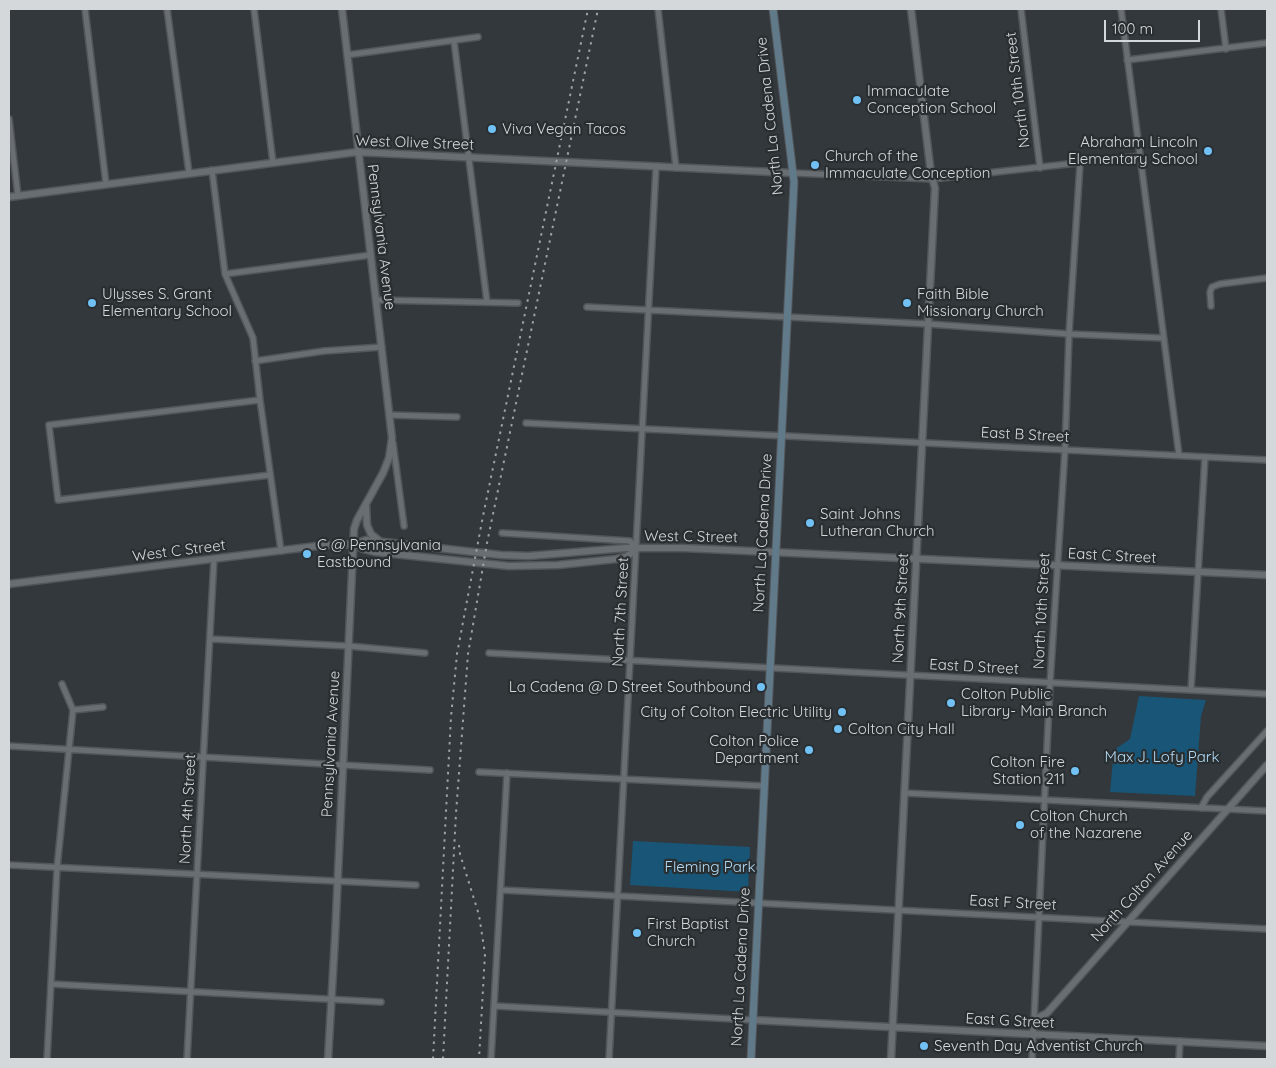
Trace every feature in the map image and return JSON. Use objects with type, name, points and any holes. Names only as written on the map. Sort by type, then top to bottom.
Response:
[{"type":"main road","name":"North La Cadena Drive","points":[[750,1059],[788,318],[793,173],[773,9]]},
{"type":"street","points":[[85,9],[106,184]]},
{"type":"street","points":[[167,9],[189,172]]},
{"type":"street","points":[[254,9],[272,164]]},
{"type":"street","name":"Pennsylvania Avenue","points":[[342,9],[389,415],[404,526]]},
{"type":"street","points":[[658,9],[676,168]]},
{"type":"street","name":"North 9th Street","points":[[891,1059],[935,188],[911,9]]},
{"type":"street","name":"North 10th Street","points":[[1021,9],[1040,168]]},
{"type":"street","points":[[1121,9],[1178,455]]},
{"type":"street","points":[[1221,9],[1226,49]]},
{"type":"street","points":[[347,55],[478,38]]},
{"type":"street","points":[[454,41],[487,302]]},
{"type":"street","points":[[1128,60],[1267,43]]},
{"type":"street","points":[[9,118],[18,196]]},
{"type":"street","name":"West Olive Street","points":[[9,197],[189,172],[272,164],[358,152],[793,173]]},
{"type":"street","points":[[793,173],[933,179],[1140,156]]},
{"type":"street","name":"North 10th Street","points":[[1032,1059],[1050,684],[1080,164]]},
{"type":"street","name":"North 7th Street","points":[[609,1059],[656,167]]},
{"type":"street","points":[[212,170],[225,274],[253,338],[281,551]]},
{"type":"street","points":[[225,274],[371,256]]},
{"type":"street","points":[[1211,306],[1210,292],[1212,287],[1220,284],[1267,278]]},
{"type":"street","points":[[376,300],[518,303]]},
{"type":"street","points":[[586,307],[1163,338]]},
{"type":"street","points":[[255,361],[324,350],[382,347]]},
{"type":"street","points":[[260,400],[49,425],[58,500],[270,475]]},
{"type":"street","points":[[389,415],[457,417]]},
{"type":"street","name":"East B Street","points":[[526,422],[1267,460]]},
{"type":"street","name":"Pennsylvania Avenue","points":[[328,1059],[353,544],[357,520],[383,473],[389,458],[392,438]]},
{"type":"street","points":[[1191,690],[1205,457]]},
{"type":"street","points":[[366,503],[367,525],[371,534],[381,542]]},
{"type":"street","points":[[502,533],[630,541],[636,549]]},
{"type":"street","name":"West C Street","points":[[9,584],[317,546],[353,544],[366,540],[500,555],[528,556],[626,548],[684,548],[776,552]]},
{"type":"street","name":"West C Street","points":[[353,544],[375,552],[509,566],[558,565],[626,557],[636,549]]},
{"type":"street","name":"East C Street","points":[[776,552],[1267,575]]},
{"type":"street","name":"North 4th Street","points":[[187,1059],[214,559]]},
{"type":"street","points":[[210,639],[348,646],[425,653]]},
{"type":"street","name":"East D Street","points":[[489,654],[1267,694]]},
{"type":"street","points":[[47,1059],[57,868],[73,710],[62,684]]},
{"type":"street","points":[[73,710],[103,707]]},
{"type":"street","points":[[1201,808],[1208,797],[1267,731]]},
{"type":"street","points":[[9,746],[430,770]]},
{"type":"street","name":"North Colton Avenue","points":[[1034,1020],[1047,1013],[1267,765]]},
{"type":"street","points":[[479,772],[764,786]]},
{"type":"street","points":[[492,1059],[507,773]]},
{"type":"street","points":[[904,793],[1267,811]]},
{"type":"street","points":[[9,865],[416,885]]},
{"type":"street","name":"East F Street","points":[[501,890],[1267,929]]},
{"type":"street","points":[[51,984],[381,1002]]},
{"type":"street","points":[[495,1006],[752,1020]]},
{"type":"street","name":"East G Street","points":[[752,1020],[1267,1046]]},
{"type":"street","points":[[1179,1059],[1180,1041]]},
{"type":"green space","name":"Max J. Lofy Park","points":[[1139,696],[1206,700],[1201,716],[1195,796],[1110,792],[1114,750],[1130,739]]},
{"type":"green space","name":"Fleming Park","points":[[633,841],[750,847],[748,892],[630,885]]},
{"type":"railway","points":[[433,1059],[451,717],[457,654],[483,516],[588,9]]},
{"type":"railway","points":[[443,1059],[456,813],[468,654],[487,543],[598,9]]},
{"type":"railway","points":[[459,845],[460,854],[479,915],[485,954],[479,1059]]},
{"type":"place","name":"Immaculate Conception School","points":[[857,100]]},
{"type":"place","name":"Viva Vegan Tacos","points":[[492,129]]},
{"type":"place","name":"Abraham Lincoln Elementary School","points":[[1208,151]]},
{"type":"place","name":"Church of the Immaculate Conception","points":[[815,165]]},
{"type":"place","name":"Ulysses S. Grant Elementary School","points":[[92,303]]},
{"type":"place","name":"Faith Bible Missionary Church","points":[[907,303]]},
{"type":"place","name":"Saint Johns Lutheran Church","points":[[810,523]]},
{"type":"place","name":"C @ Pennsylvania Eastbound","points":[[307,554]]},
{"type":"place","name":"La Cadena @ D Street Southbound","points":[[761,687]]},
{"type":"place","name":"Colton Public Library- Main Branch","points":[[951,703]]},
{"type":"place","name":"City of Colton Electric Utility","points":[[842,712]]},
{"type":"place","name":"Colton City Hall","points":[[838,729]]},
{"type":"place","name":"Colton Police Department","points":[[809,750]]},
{"type":"place","name":"Colton Fire Station 211","points":[[1075,771]]},
{"type":"place","name":"Colton Church of the Nazarene","points":[[1020,825]]},
{"type":"place","name":"First Baptist Church","points":[[637,933]]},
{"type":"place","name":"Seventh Day Adventist Church","points":[[924,1046]]}]
